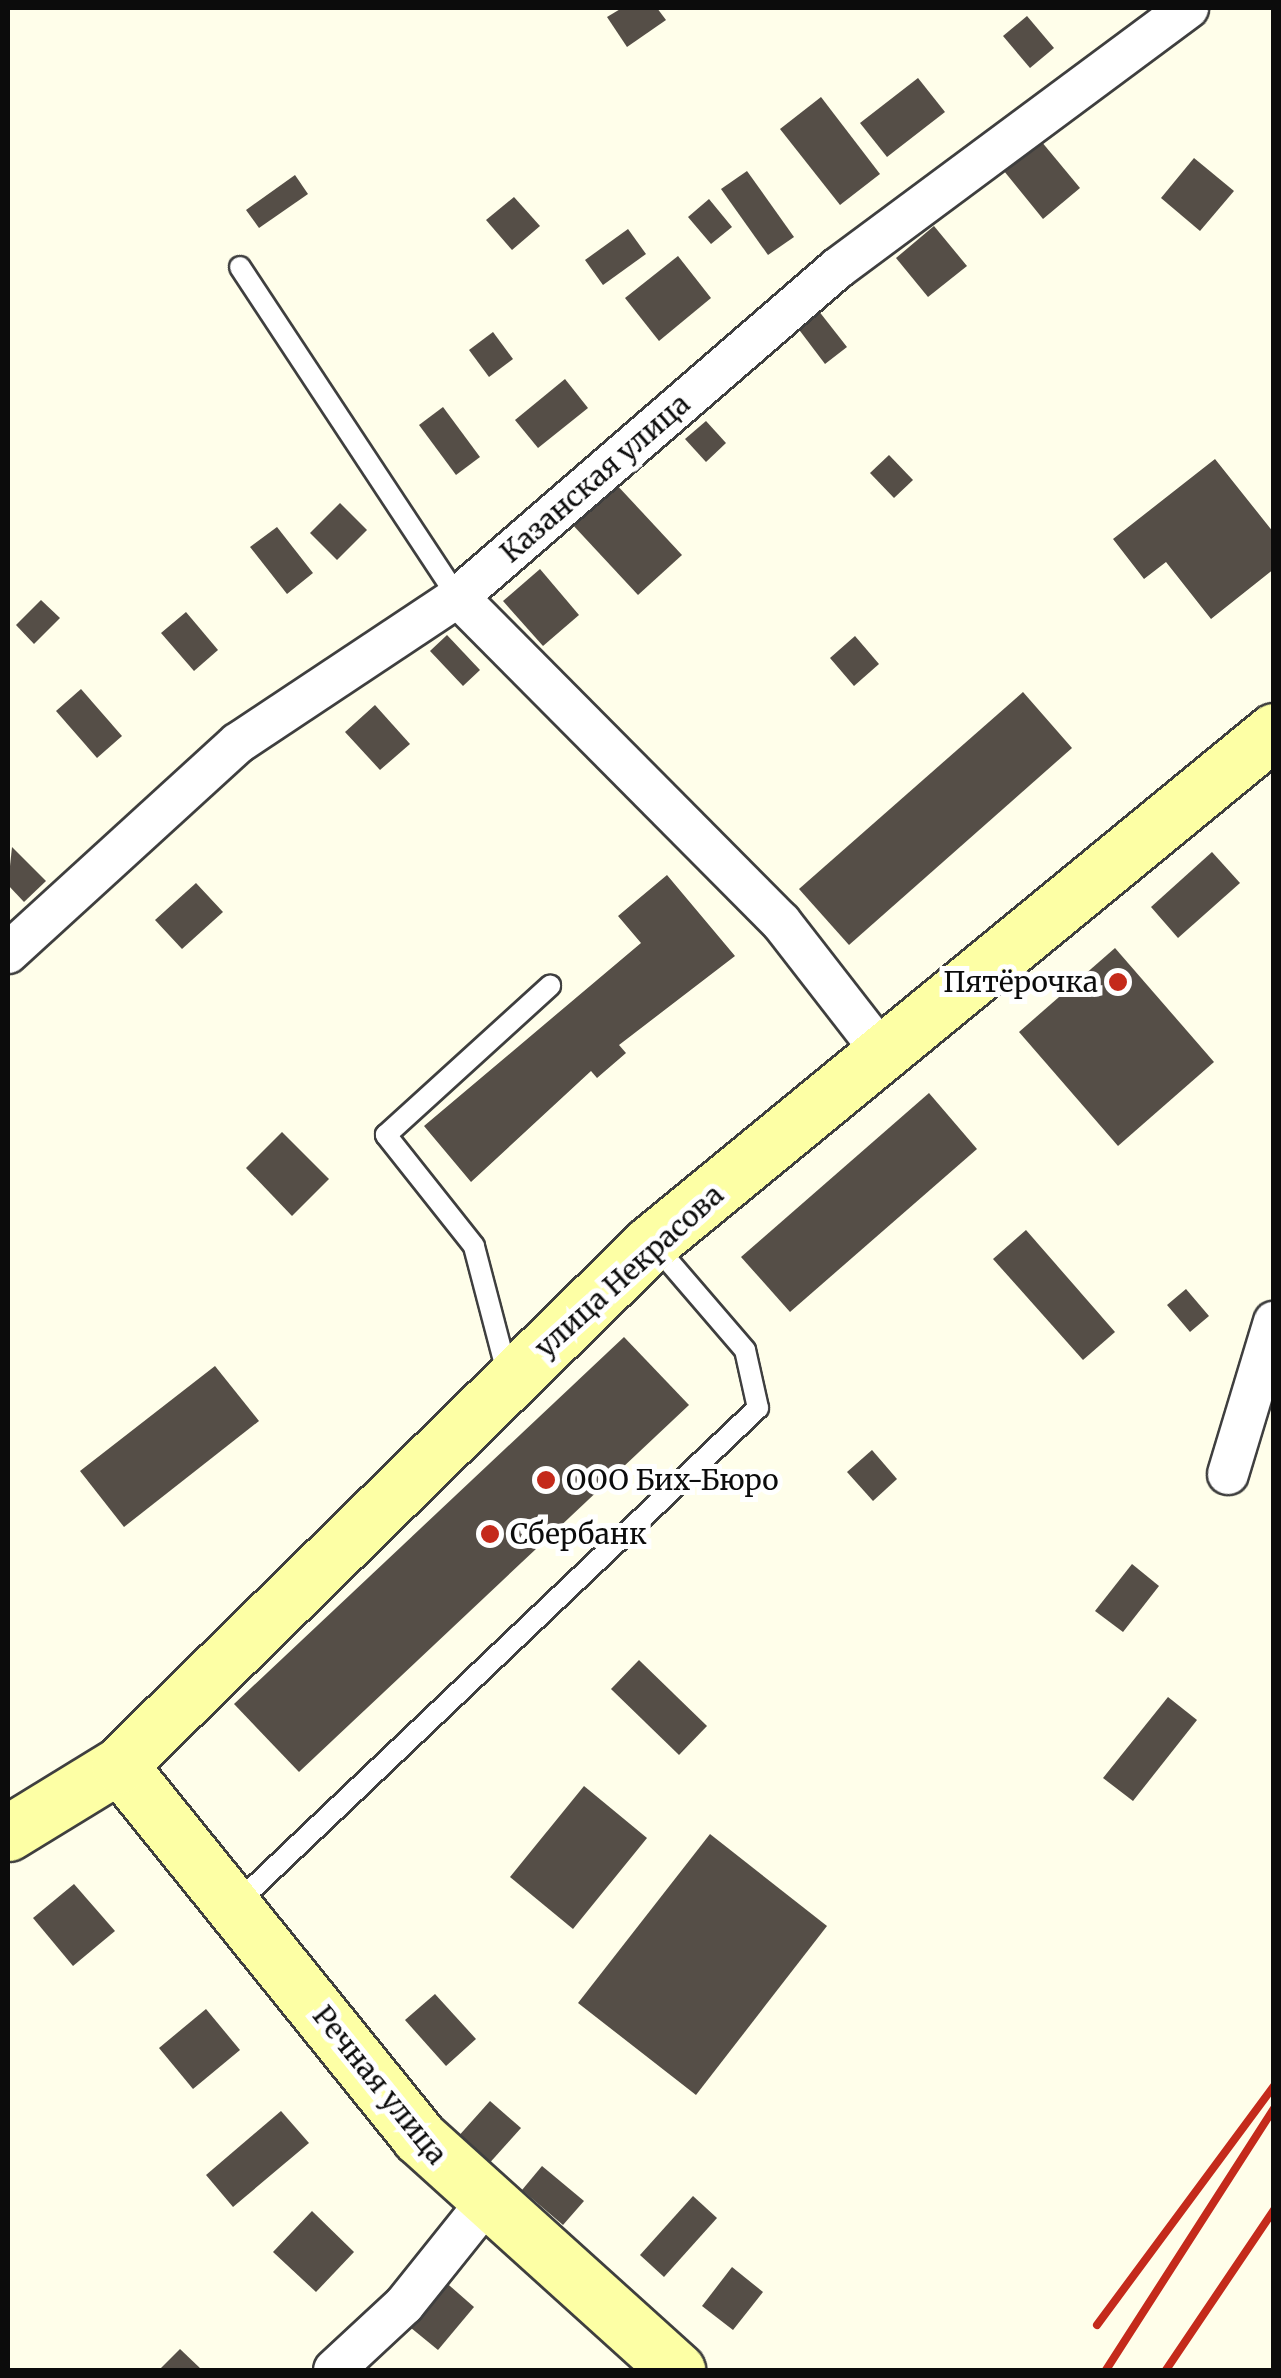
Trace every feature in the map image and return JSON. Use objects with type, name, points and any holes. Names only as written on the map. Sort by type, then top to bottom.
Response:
[{"type":"street","name":"Казанская улица","points":[[8,953],[238,743],[458,597],[838,268],[1188,8]]},
{"type":"street","points":[[458,597],[781,922],[884,1055]]},
{"type":"street","name":"улица Некрасова","points":[[8,1833],[119,1765],[652,1242],[884,1055],[1274,730]]},
{"type":"street","points":[[1228,1474],[1274,1322]]},
{"type":"street","name":"Речная улица","points":[[119,1765],[484,2205],[677,2370]]},
{"type":"street","points":[[334,2370],[404,2305],[484,2205]]},
{"type":"lane","points":[[240,267],[458,597]]},
{"type":"lane","points":[[510,1382],[474,1246],[386,1135],[550,986]]},
{"type":"lane","points":[[236,1904],[758,1408],[745,1350],[652,1242]]},
{"type":"building","points":[[622,8],[657,8],[666,20],[627,47],[607,17]]},
{"type":"building","points":[[1027,16],[1054,48],[1030,68],[1003,36]]},
{"type":"building","points":[[918,78],[945,112],[887,157],[860,123]]},
{"type":"building","points":[[821,97],[880,174],[840,205],[780,129]]},
{"type":"building","points":[[1041,141],[1080,188],[1043,219],[1004,171]]},
{"type":"building","points":[[1194,158],[1234,191],[1200,231],[1161,198]]},
{"type":"building","points":[[747,171],[794,237],[768,255],[721,189]]},
{"type":"building","points":[[295,175],[308,194],[259,228],[246,210]]},
{"type":"building","points":[[514,197],[540,226],[512,250],[486,220]]},
{"type":"building","points":[[709,199],[732,227],[711,244],[688,217]]},
{"type":"building","points":[[934,226],[967,266],[928,297],[896,258]]},
{"type":"building","points":[[628,229],[646,254],[603,285],[585,260]]},
{"type":"building","points":[[678,256],[711,298],[659,341],[625,298]]},
{"type":"building","points":[[818,310],[847,347],[825,364],[797,327]]},
{"type":"building","points":[[493,332],[513,359],[489,377],[469,350]]},
{"type":"building","points":[[565,379],[588,408],[538,448],[515,420]]},
{"type":"building","points":[[443,407],[480,457],[456,475],[419,425]]},
{"type":"building","points":[[706,421],[726,443],[706,462],[685,439]]},
{"type":"building","points":[[889,455],[913,480],[894,498],[870,473]]},
{"type":"building","points":[[1215,459],[1274,533],[1274,569],[1211,619],[1166,562],[1144,579],[1113,539]]},
{"type":"building","points":[[615,483],[682,555],[638,595],[571,523]]},
{"type":"building","points":[[340,503],[367,530],[337,560],[310,533]]},
{"type":"building","points":[[277,527],[313,573],[287,594],[250,547]]},
{"type":"building","points":[[540,569],[579,615],[543,646],[503,601]]},
{"type":"building","points":[[41,600],[60,618],[34,644],[16,625]]},
{"type":"building","points":[[186,612],[218,650],[194,671],[161,633]]},
{"type":"building","points":[[447,635],[480,670],[463,686],[430,651]]},
{"type":"building","points":[[855,636],[879,664],[854,686],[830,658]]},
{"type":"building","points":[[81,689],[122,736],[97,758],[56,711]]},
{"type":"building","points":[[1023,692],[1072,748],[849,945],[799,889]]},
{"type":"building","points":[[375,705],[410,744],[380,770],[345,732]]},
{"type":"building","points":[[12,847],[46,881],[24,902],[8,885]]},
{"type":"building","points":[[1212,852],[1240,883],[1178,938],[1151,907]]},
{"type":"building","points":[[667,875],[735,956],[619,1045],[626,1053],[597,1078],[591,1071],[471,1182],[424,1126],[641,943],[618,916]]},
{"type":"building","points":[[196,883],[223,912],[182,949],[155,920]]},
{"type":"building","points":[[1115,948],[1214,1062],[1118,1146],[1019,1032]]},
{"type":"building","points":[[929,1093],[977,1149],[790,1312],[741,1257]]},
{"type":"building","points":[[282,1132],[329,1179],[292,1216],[246,1168]]},
{"type":"building","points":[[1026,1230],[1115,1332],[1083,1360],[993,1259]]},
{"type":"building","points":[[1186,1289],[1209,1316],[1190,1332],[1167,1305]]},
{"type":"building","points":[[624,1337],[689,1405],[299,1772],[234,1704]]},
{"type":"building","points":[[215,1366],[259,1421],[124,1527],[80,1471]]},
{"type":"building","points":[[872,1450],[897,1479],[873,1501],[847,1472]]},
{"type":"building","points":[[1132,1564],[1159,1586],[1123,1632],[1095,1611]]},
{"type":"building","points":[[639,1660],[707,1726],[679,1755],[611,1689]]},
{"type":"building","points":[[1168,1697],[1197,1720],[1133,1801],[1103,1778]]},
{"type":"building","points":[[584,1786],[647,1838],[573,1929],[510,1877]]},
{"type":"building","points":[[710,1834],[827,1926],[696,2095],[578,2003]]},
{"type":"building","points":[[74,1884],[115,1931],[73,1966],[33,1918]]},
{"type":"building","points":[[435,1994],[476,2039],[446,2066],[405,2020]]},
{"type":"building","points":[[206,2009],[240,2050],[193,2089],[159,2048]]},
{"type":"building","points":[[490,2101],[521,2128],[486,2167],[456,2139]]},
{"type":"building","points":[[281,2111],[309,2143],[233,2207],[206,2175]]},
{"type":"building","points":[[542,2166],[584,2201],[563,2225],[522,2190]]},
{"type":"building","points":[[693,2196],[717,2218],[664,2277],[640,2255]]},
{"type":"building","points":[[312,2211],[354,2252],[316,2292],[273,2252]]},
{"type":"building","points":[[732,2267],[763,2292],[733,2330],[702,2306]]},
{"type":"building","points":[[442,2279],[474,2307],[438,2350],[405,2323]]},
{"type":"building","points":[[180,2349],[202,2370],[159,2370]]},
{"type":"railway","points":[[1097,2325],[1274,2086]]},
{"type":"railway","points":[[1106,2370],[1274,2108]]},
{"type":"railway","points":[[1166,2370],[1274,2210]]},
{"type":"place","name":"Пятёрочка","points":[[1118,982]]},
{"type":"place","name":"ООО Бих-Бюро","points":[[546,1480]]},
{"type":"place","name":"Сбербанк","points":[[490,1534]]}]
